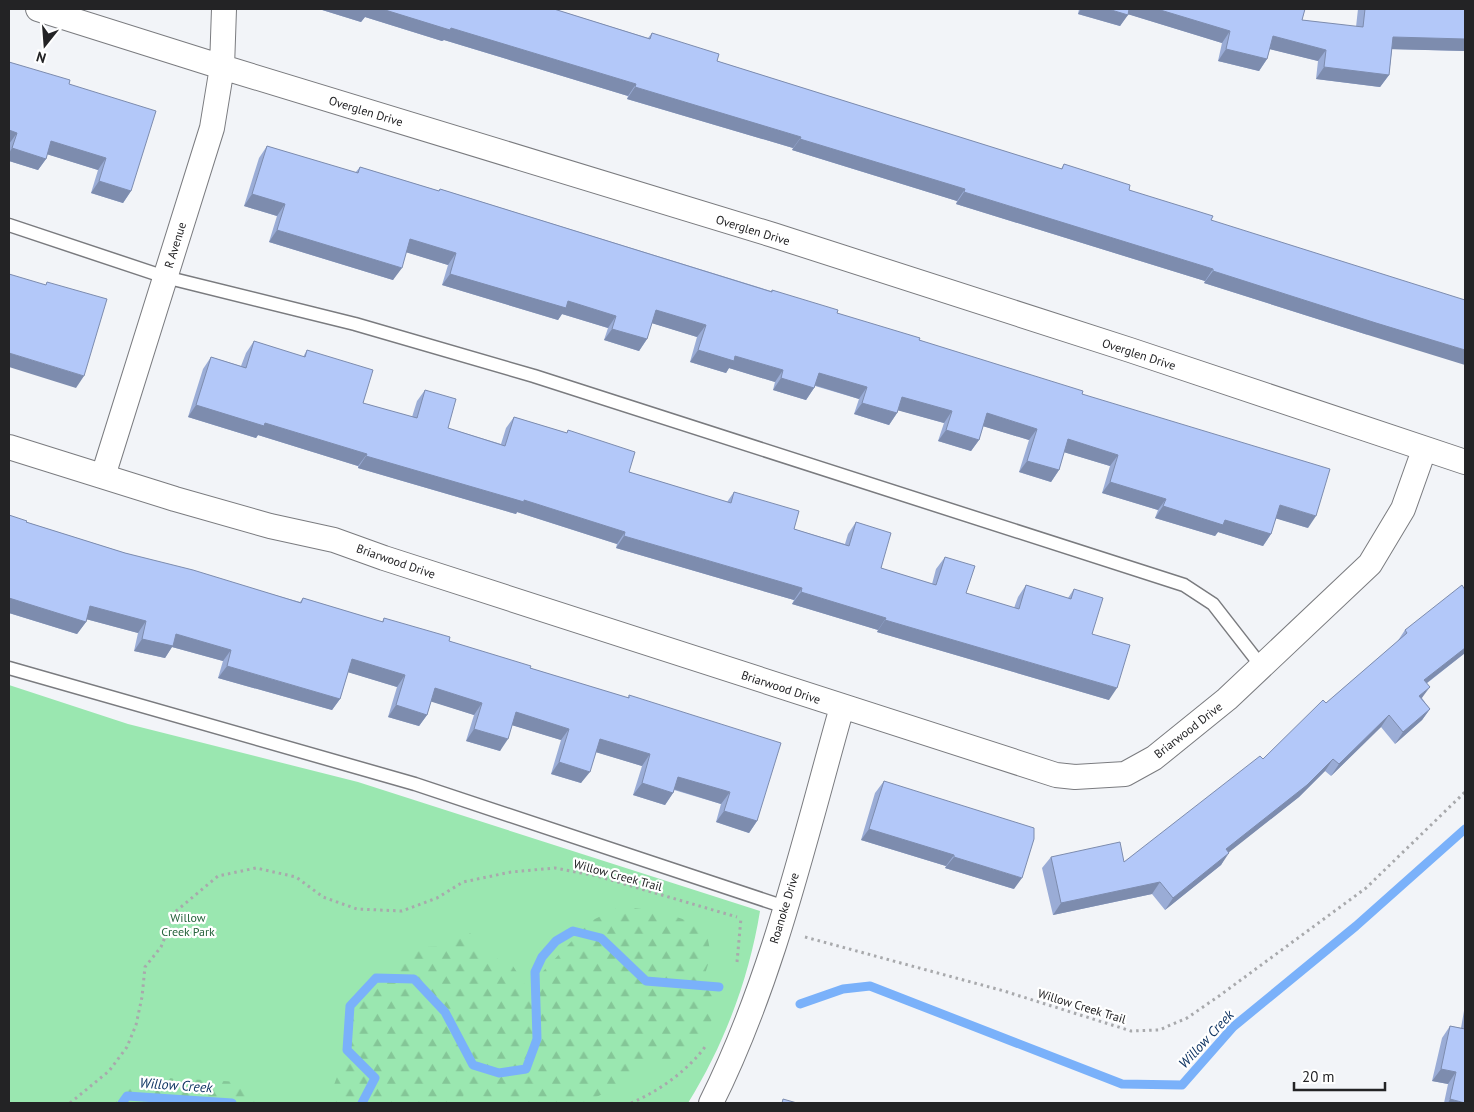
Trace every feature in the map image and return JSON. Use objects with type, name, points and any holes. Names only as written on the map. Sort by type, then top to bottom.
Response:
[{"type":"street","name":"Overglen Drive","points":[[38,9],[222,68],[773,236],[1140,354],[1424,450],[1465,462]]},
{"type":"street","name":"R Avenue","points":[[103,476],[212,128],[222,68],[224,9]]},
{"type":"street","name":"Briarwood Drive","points":[[9,446],[174,500],[270,526],[334,540],[384,558],[1056,775],[1098,777],[1125,774],[1154,758],[1227,699],[1370,564],[1403,509],[1424,450]]},
{"type":"street","name":"Roanoke Drive","points":[[711,1103],[744,1032],[778,930],[842,707]]},
{"type":"lane","points":[[9,225],[165,277],[356,324],[534,376],[1184,585],[1213,604],[1262,666]]},
{"type":"lane","points":[[9,668],[415,784],[785,907]]},
{"type":"path","name":"Willow Creek Trail","points":[[70,1103],[109,1071],[127,1047],[136,1025],[145,967],[160,947],[175,912],[218,876],[256,868],[296,878],[324,898],[357,909],[402,911],[437,898],[463,882],[511,872],[556,868],[597,876],[778,930],[1004,991],[1131,1031],[1160,1030],[1187,1018],[1203,1007],[1366,888],[1465,792]]},
{"type":"path","points":[[736,968],[741,918]]},
{"type":"path","points":[[631,1103],[655,1092],[698,1056],[708,1042]]},
{"type":"green space","name":"Willow Creek Park","points":[[9,685],[128,724],[358,782],[760,911],[749,962],[724,1035],[688,1103],[9,1103]]},
{"type":"green space","points":[[621,906],[662,912],[697,924],[707,935],[711,955],[705,974],[721,993],[710,1025],[680,1064],[647,1062],[615,1087],[595,1098],[578,1103],[505,1102],[486,1097],[465,1088],[462,1103],[327,1103],[342,1064],[355,1006],[390,963],[416,947],[451,946],[459,935],[470,933],[487,954],[513,966],[527,988],[591,921]]},
{"type":"green space","points":[[148,1077],[241,1082],[260,1103],[102,1103],[118,1092]]},
{"type":"building","points":[[382,9],[554,9],[650,39],[652,33],[719,54],[717,61],[1062,169],[1064,164],[1130,185],[1129,190],[1213,216],[1211,220],[1465,300],[1465,350],[964,192],[965,189],[800,139],[801,137],[635,87],[636,84]]},
{"type":"building","points":[[1108,9],[1129,9],[1128,15]]},
{"type":"building","points":[[1157,9],[1305,9],[1302,20],[1363,27],[1365,9],[1465,9],[1465,39],[1393,37],[1389,75],[1324,67],[1326,50],[1273,36],[1267,59],[1226,49],[1230,31]]},
{"type":"building","points":[[9,62],[70,80],[69,84],[156,111],[131,191],[99,181],[106,158],[51,141],[46,159],[12,148],[17,133],[9,130]]},
{"type":"building","points":[[267,146],[358,173],[360,167],[439,191],[440,189],[772,292],[772,290],[838,310],[837,313],[1083,391],[1082,394],[1330,469],[1316,516],[1280,505],[1271,534],[1225,520],[1223,525],[1163,506],[1166,499],[1110,482],[1118,455],[1068,439],[1059,470],[1027,461],[1037,429],[987,413],[979,440],[946,430],[952,411],[902,397],[897,413],[862,403],[867,387],[819,373],[814,388],[781,378],[783,370],[735,356],[734,361],[698,350],[706,325],[656,310],[647,339],[612,329],[616,316],[568,301],[566,308],[450,274],[456,253],[410,239],[402,268],[277,230],[285,204],[252,194]]},
{"type":"building","points":[[9,274],[46,285],[47,282],[107,299],[84,376],[9,353]]},
{"type":"building","points":[[254,341],[305,357],[307,350],[373,370],[363,403],[417,418],[425,390],[456,399],[448,428],[505,446],[514,417],[567,433],[568,430],[635,452],[629,472],[731,503],[734,492],[799,511],[794,529],[849,546],[856,522],[891,533],[881,568],[936,585],[945,557],[975,566],[966,593],[1019,609],[1026,585],[1071,599],[1074,589],[1103,598],[1092,634],[1130,645],[1117,688],[885,620],[886,618],[801,592],[802,588],[624,536],[625,532],[524,500],[524,502],[366,456],[367,454],[265,423],[264,426],[196,405],[211,357],[246,368]]},
{"type":"building","points":[[9,515],[125,553],[193,570],[301,603],[303,598],[383,622],[384,618],[450,637],[449,641],[531,666],[530,668],[629,698],[629,695],[781,743],[757,821],[724,811],[730,792],[678,777],[673,793],[642,783],[650,754],[600,739],[590,772],[559,762],[569,729],[516,712],[508,739],[474,729],[482,703],[435,688],[427,715],[396,705],[405,675],[352,659],[340,699],[227,666],[231,650],[176,634],[173,646],[142,639],[146,621],[90,606],[86,622],[9,598]]},
{"type":"building","points":[[1462,585],[1465,590],[1465,648],[1424,680],[1430,687],[1419,696],[1430,709],[1403,732],[1389,715],[1339,764],[1333,759],[1307,785],[1226,849],[1229,853],[1173,898],[1160,882],[1061,903],[1051,857],[1120,842],[1124,862],[1260,756],[1263,759],[1323,700],[1326,703],[1407,633],[1405,630]]},
{"type":"building","points":[[884,781],[1034,828],[1034,839],[1022,878],[869,829]]},
{"type":"building","points":[[1450,1026],[1465,1029],[1465,1103],[1450,1099],[1456,1072],[1441,1069]]},
{"type":"building","points":[[783,1099],[797,1103],[782,1103]]},
{"type":"waterway","name":"Willow Creek","points":[[800,1004],[843,989],[870,986],[1122,1084],[1182,1085],[1233,1027],[1356,926],[1465,829]]},
{"type":"waterway","name":"Willow Creek","points":[[362,1103],[375,1078],[347,1050],[350,1006],[376,978],[414,979],[445,1012],[473,1065],[499,1073],[526,1069],[537,1039],[535,972],[542,957],[556,941],[573,931],[601,938],[646,981],[719,987]]},
{"type":"waterway","name":"Willow Creek","points":[[122,1103],[127,1096],[232,1103]]}]
